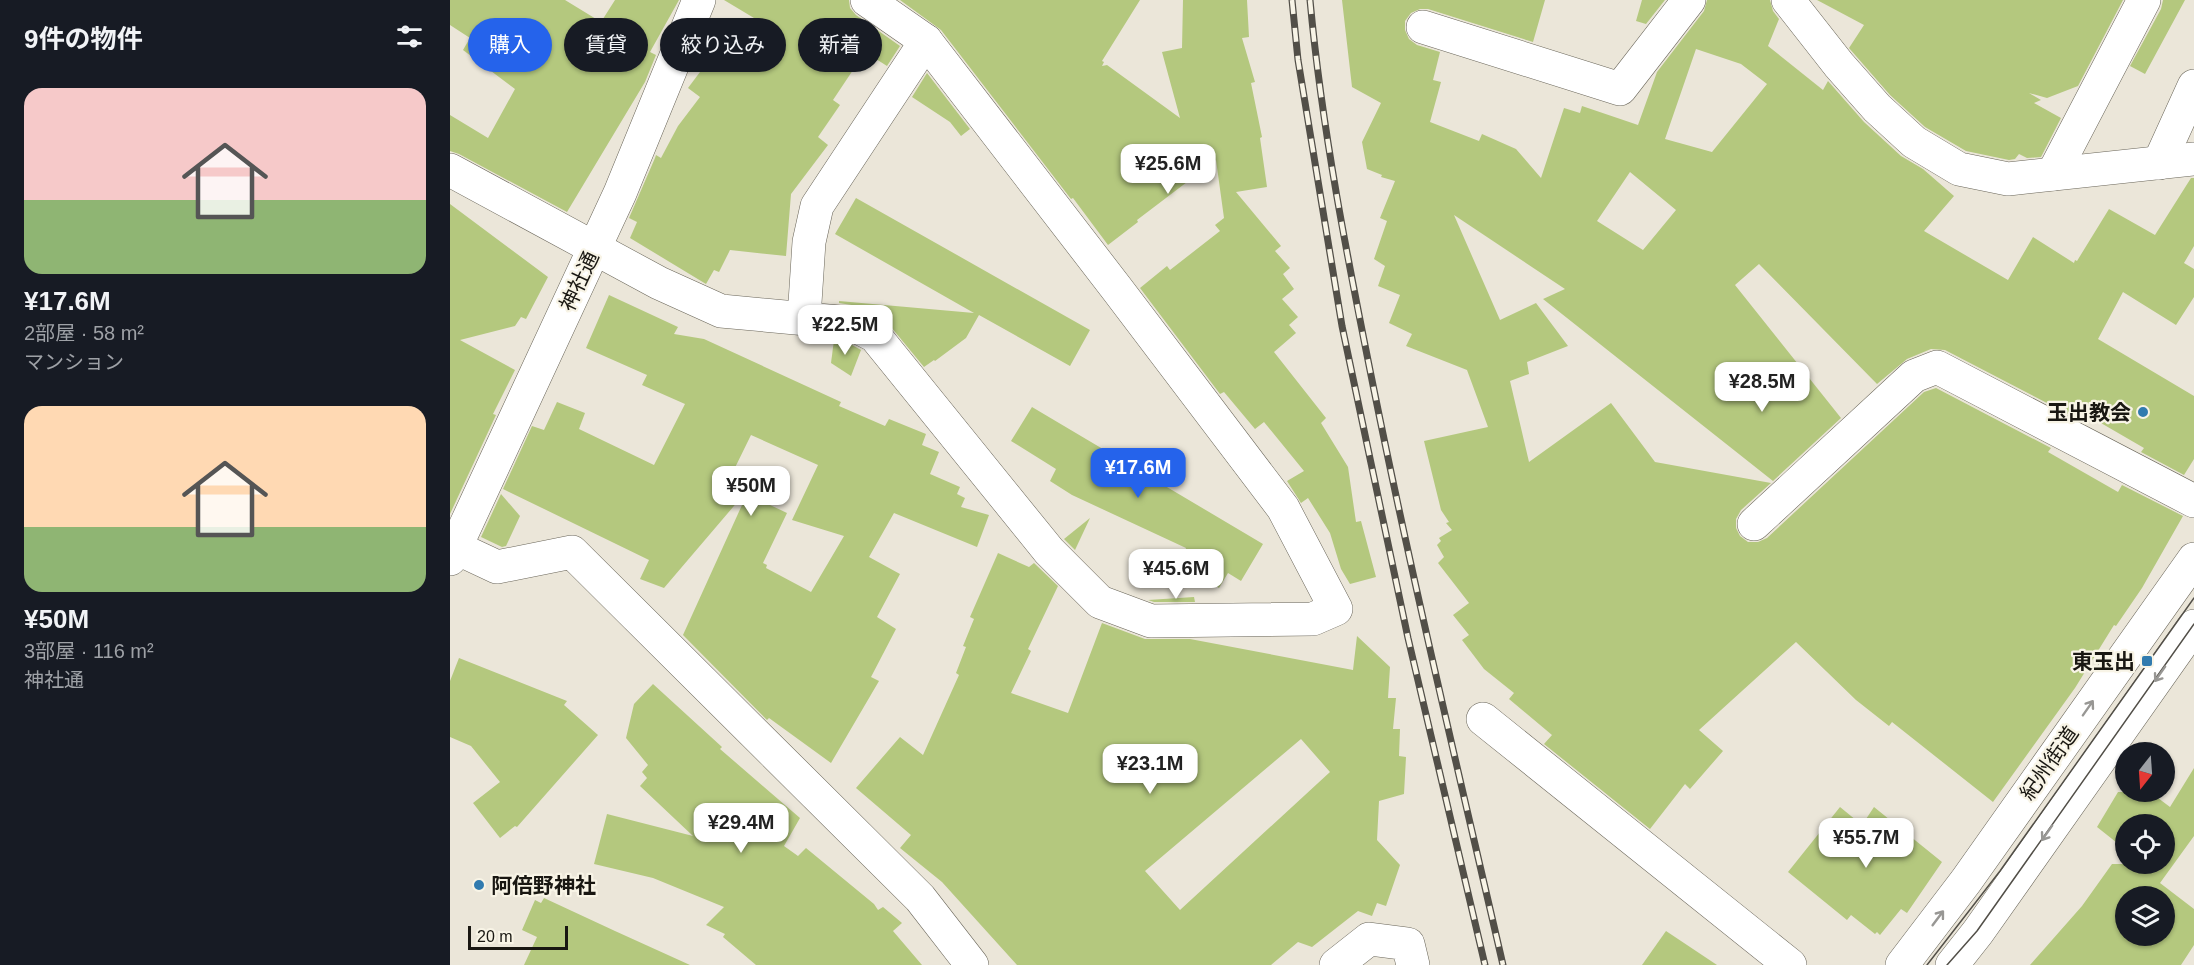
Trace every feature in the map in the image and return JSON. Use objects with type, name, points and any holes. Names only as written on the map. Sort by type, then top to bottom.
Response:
[{"type":"street","name":"神社通","points":[[452,551],[620,193],[699,0]]},
{"type":"street","points":[[450,170],[659,283],[721,311],[850,323],[875,336],[1049,551],[1100,602],[1151,621],[1313,619],[1336,609],[1283,508],[926,41],[867,0]]},
{"type":"street","points":[[1423,27],[1620,89],[1689,0]]},
{"type":"street","points":[[1788,0],[1839,65],[1877,108],[1914,142],[1959,170],[2008,179],[2194,159]]},
{"type":"street","points":[[2053,174],[2144,0]]},
{"type":"street","points":[[804,318],[809,242],[817,206],[926,41]]},
{"type":"street","points":[[2159,163],[2194,86]]},
{"type":"street","points":[[1754,524],[1914,376],[1937,367],[2194,501]]},
{"type":"street","points":[[452,551],[497,567],[572,552],[920,898],[972,965]]},
{"type":"street","name":"紀州街道","points":[[1902,965],[1966,881],[2194,559]]},
{"type":"street","points":[[2167,599],[2194,620]]},
{"type":"street","name":"紀州街道","points":[[1952,965],[1978,932],[2194,626]]},
{"type":"street","points":[[1483,719],[1790,965]]},
{"type":"street","points":[[1336,965],[1369,939],[1408,944],[1413,965]]},
{"type":"building","points":[[450,0],[565,0],[594,18],[564,18],[564,72],[648,72],[648,18],[604,18],[615,0],[679,0],[669,18],[660,18],[660,34],[650,52],[656,55],[645,82],[567,212],[450,151],[450,115],[488,138],[515,89],[492,72],[552,72],[552,18],[468,18],[468,37],[450,25]]},
{"type":"building","points":[[724,0],[849,0],[850,8],[860,18],[798,18],[798,72],[852,72],[833,100],[840,105],[818,137],[828,145],[791,194],[786,256],[730,250],[719,272],[714,270],[706,284],[630,238],[637,222],[629,218],[656,155],[661,158],[678,126],[700,97],[688,88],[700,72],[786,72],[786,18],[754,18]]},
{"type":"building","points":[[900,0],[1140,0],[1102,61],[1104,62],[1102,66],[1107,65],[1180,118],[1162,52],[1182,48],[1183,0],[1247,0],[1249,37],[1242,38],[1255,82],[1251,83],[1262,137],[1260,138],[1267,187],[1236,192],[1281,246],[1275,251],[1290,268],[1283,274],[1294,289],[1282,299],[1298,317],[1289,325],[1296,333],[1274,352],[1326,418],[1321,423],[1348,467],[1356,522],[1361,521],[1376,577],[1350,584],[1341,569],[1330,533],[1308,498],[1301,503],[1287,481],[1304,471],[1264,422],[1255,429],[1224,392],[1220,394],[1140,288],[1167,266],[1170,270],[1220,231],[1215,225],[1224,218],[1216,160],[1108,245],[941,30]]},
{"type":"building","points":[[1342,0],[1545,0],[1533,42],[1428,9],[1420,9],[1411,13],[1405,21],[1405,30],[1409,39],[1417,45],[1440,52],[1433,80],[1441,82],[1430,122],[1479,141],[1482,134],[1516,149],[1541,178],[1564,108],[1580,113],[1582,106],[1638,125],[1657,72],[1704,11],[1707,0],[1770,0],[1773,11],[1779,19],[1768,46],[1823,90],[1828,81],[1864,122],[1901,156],[1923,169],[1954,196],[1924,231],[2008,280],[2033,237],[2074,263],[2075,260],[2077,261],[2109,209],[2155,235],[2191,178],[2194,178],[2194,246],[2184,263],[2194,269],[2194,297],[2176,325],[2123,292],[2098,339],[2194,396],[2194,459],[2184,475],[2141,452],[2144,448],[2075,408],[2070,415],[1945,350],[1931,349],[1907,359],[1877,384],[1759,264],[1735,285],[1841,418],[1773,481],[1543,299],[1565,289],[1454,215],[1500,320],[1536,303],[1568,346],[1527,362],[1529,374],[1510,381],[1529,462],[1611,403],[1655,462],[1771,483],[1741,510],[1736,519],[1736,528],[1740,536],[1748,542],[1758,542],[1767,538],[1924,392],[1936,388],[2051,448],[2048,452],[2118,492],[2122,485],[2183,516],[2142,588],[2116,626],[2114,625],[2075,688],[1993,802],[1892,722],[1889,726],[1856,700],[1796,642],[1699,730],[1723,751],[1690,789],[1685,784],[1650,829],[1544,744],[1552,735],[1509,699],[1514,693],[1484,669],[1462,640],[1469,635],[1453,615],[1469,603],[1438,563],[1444,557],[1437,545],[1441,541],[1439,538],[1452,530],[1446,523],[1449,522],[1441,510],[1424,441],[1488,427],[1467,370],[1406,346],[1412,334],[1389,323],[1400,295],[1378,286],[1385,266],[1374,259],[1387,221],[1380,218],[1395,181],[1381,177],[1382,175],[1367,169],[1362,142],[1381,103],[1352,87]],"holes":[[[1696,49],[1741,64],[1767,84],[1712,152],[1665,139]],[[1630,172],[1676,210],[1643,250],[1597,221]]]},
{"type":"building","points":[[1642,0],[1665,0],[1646,24],[1636,21]]},
{"type":"building","points":[[1817,0],[2123,0],[2078,86],[2047,98],[2029,93],[2041,100],[2034,103],[2061,118],[2041,157],[2027,158],[2019,154],[2015,159],[2009,160],[1966,151],[1925,127],[1890,95],[1849,48],[1864,25]]},
{"type":"building","points":[[2163,0],[2185,0],[2145,74],[2130,66],[2161,9]]},
{"type":"building","points":[[882,33],[900,46],[887,66],[882,63]]},
{"type":"building","points":[[468,41],[468,54],[463,50]]},
{"type":"building","points":[[927,73],[970,129],[961,136],[950,122],[912,97]]},
{"type":"building","points":[[856,198],[1090,330],[1070,366],[979,315],[966,338],[924,367],[877,310],[875,315],[858,306],[839,303],[839,301],[974,313],[835,234]]},
{"type":"building","points":[[450,204],[548,277],[526,319],[521,317],[515,326],[460,340],[515,370],[493,414],[496,415],[450,514]]},
{"type":"building","points":[[609,295],[678,327],[674,334],[704,339],[841,402],[839,406],[885,426],[889,419],[926,434],[922,445],[939,452],[930,474],[960,487],[957,494],[965,498],[961,507],[989,515],[977,547],[894,513],[869,557],[900,574],[877,617],[896,629],[871,677],[879,681],[831,763],[769,718],[767,720],[683,635],[747,494],[787,513],[763,563],[767,565],[766,568],[811,592],[844,536],[792,520],[818,465],[751,435],[727,484],[745,493],[664,588],[640,579],[649,560],[503,489],[532,426],[544,430],[557,402],[585,413],[579,429],[654,465],[685,404],[642,385],[647,375],[586,348]]},
{"type":"building","points":[[834,340],[845,341],[861,350],[851,376],[831,363]]},
{"type":"building","points":[[1032,407],[1263,544],[1241,581],[1228,573],[1219,588],[1181,563],[1186,548],[1072,495],[1050,481],[1056,469],[1011,441]]},
{"type":"building","points":[[501,494],[520,516],[506,546],[502,547],[481,537]]},
{"type":"building","points":[[1090,518],[1075,550],[1064,539]]},
{"type":"building","points":[[998,553],[1029,567],[1034,563],[1058,586],[1028,649],[1031,651],[1011,693],[1068,713],[1102,623],[1145,639],[1190,639],[1353,670],[1357,636],[1390,667],[1388,698],[1396,698],[1393,729],[1400,729],[1399,756],[1406,757],[1404,794],[1379,801],[1377,840],[1400,865],[1386,906],[1377,903],[1372,916],[1358,911],[1312,947],[1298,942],[1271,965],[1017,965],[942,882],[900,848],[911,835],[856,788],[900,737],[923,755],[959,675],[956,673],[966,647],[963,646],[974,619],[970,617]],"holes":[[[1301,739],[1330,772],[1180,910],[1145,871]]]},
{"type":"building","points":[[1194,597],[1195,602],[1148,600]]},
{"type":"building","points":[[459,658],[567,701],[564,705],[598,735],[517,827],[515,826],[500,838],[473,803],[500,782],[471,746],[450,737],[450,681]]},
{"type":"building","points":[[653,684],[722,747],[720,749],[800,818],[784,846],[798,856],[806,848],[874,904],[878,910],[883,907],[902,923],[893,931],[922,965],[756,965],[723,937],[725,934],[706,925],[724,907],[653,878],[594,864],[607,814],[693,836],[640,786],[647,778],[642,772],[648,765],[626,738],[634,704]]},
{"type":"building","points":[[2194,768],[2194,836],[2175,862],[2175,814],[2115,814],[2115,841],[2097,827],[2115,797],[2115,802],[2163,802],[2170,807],[2175,802]]},
{"type":"building","points":[[1840,807],[1862,825],[1874,807],[1942,862],[1907,913],[1901,909],[1880,935],[1877,932],[1875,934],[1851,915],[1847,920],[1788,872]]},
{"type":"building","points":[[2112,864],[2115,864],[2115,874],[2167,874],[2160,883],[2164,886],[2115,886],[2115,946],[2175,946],[2175,894],[2194,909],[2194,945],[2181,965],[2030,965],[2082,906]]},
{"type":"building","points":[[544,898],[690,965],[524,965],[537,937],[522,930],[535,900],[541,903]]},
{"type":"building","points":[[1666,931],[1717,965],[1642,965]]},
{"type":"tram line","points":[[1927,965],[2000,871],[2194,598]]},
{"type":"tram line","points":[[1947,965],[1977,931],[2194,624]]},
{"type":"railway","points":[[1292,0],[1298,60],[1342,326],[1408,638],[1485,965]]},
{"type":"railway","points":[[1310,0],[1321,98],[1364,342],[1420,606],[1503,965]]},
{"type":"place","name":"玉出教会","points":[[2143,412]]},
{"type":"place","name":"東玉出","points":[[2147,661]]},
{"type":"place","name":"阿倍野神社","points":[[479,885]]}]
